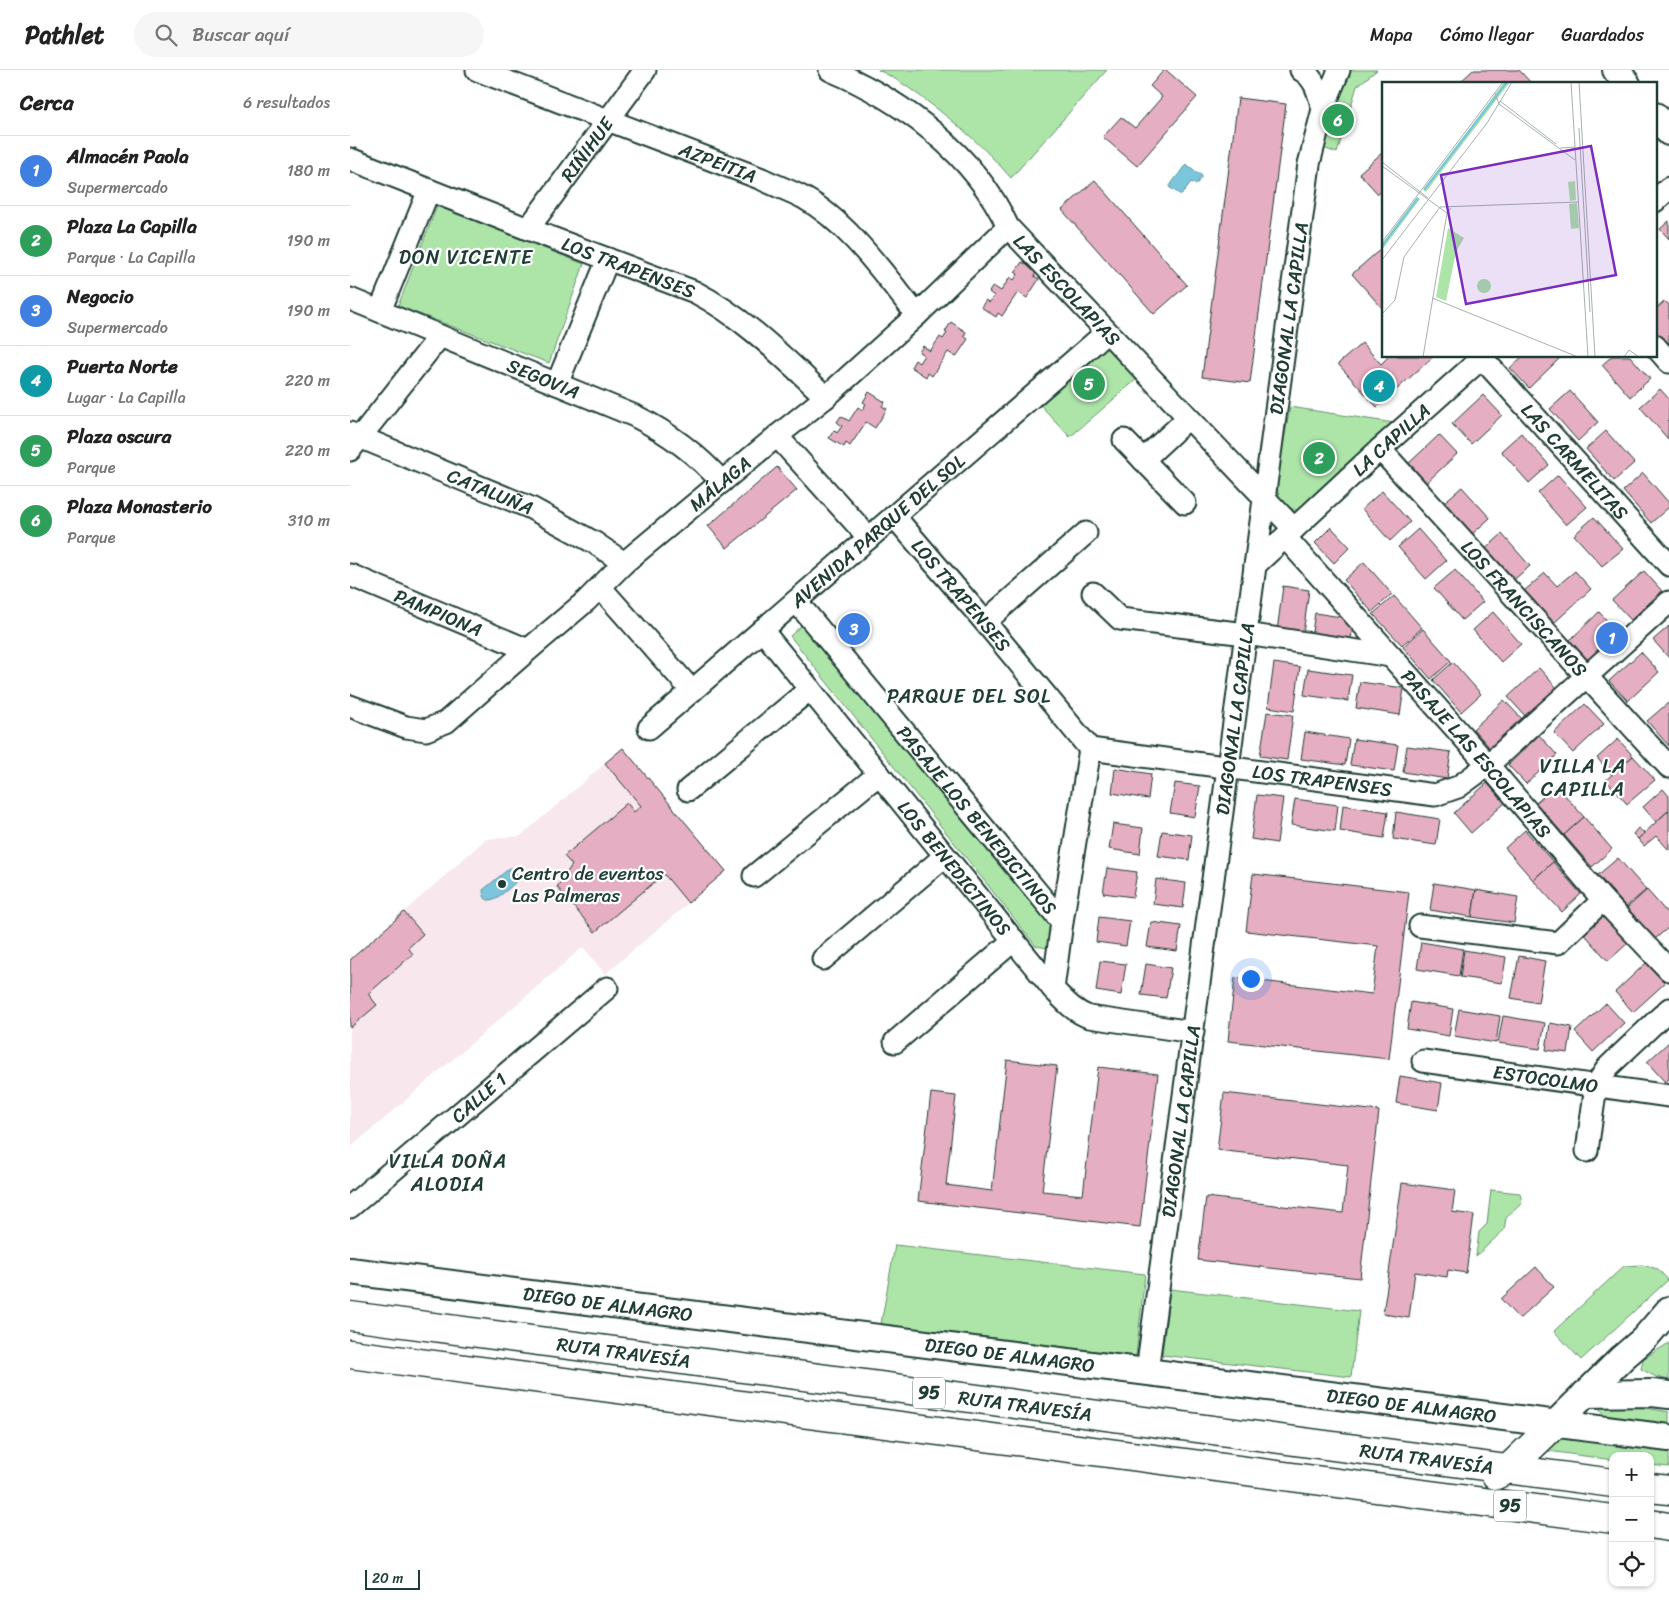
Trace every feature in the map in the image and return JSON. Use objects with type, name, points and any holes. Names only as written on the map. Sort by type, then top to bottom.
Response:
[{"type":"highway","name":"RUTA TRAVESÍA","points":[[350,1316],[1609,1482]]},
{"type":"highway","name":"RUTA TRAVESÍA","points":[[350,1354],[1609,1518]]},
{"type":"highway","points":[[1407,1492],[1445,1490],[1466,1486],[1495,1476],[1508,1469],[1556,1423]]},
{"type":"highway","points":[[1654,1488],[1669,1490]]},
{"type":"highway","points":[[1654,1525],[1669,1527]]},
{"type":"main road","points":[[1616,70],[1625,82]]},
{"type":"main road","points":[[1656,117],[1669,132]]},
{"type":"main road","name":"DIEGO DE ALMAGRO","points":[[350,1271],[1669,1438]]},
{"type":"main road","points":[[1556,1423],[1644,1339],[1669,1310]]},
{"type":"main road","points":[[1644,1339],[1669,1331]]},
{"type":"main road","points":[[1622,1358],[1627,1378],[1661,1394]]},
{"type":"main road","points":[[1581,1398],[1661,1394]]},
{"type":"main road","points":[[1581,1398],[1579,1409],[1584,1418],[1597,1429]]},
{"type":"street","name":"AZPEITIA","points":[[477,70],[762,179],[805,198],[837,222],[862,248],[917,315]]},
{"type":"street","name":"RIÑIHUE","points":[[528,229],[645,70]]},
{"type":"street","name":"LAS ESCOLAPIAS","points":[[830,70],[866,86],[890,100],[960,156],[999,208],[1008,227],[1264,498],[1289,533]]},
{"type":"street","points":[[1301,70],[1314,84],[1322,109]]},
{"type":"street","points":[[1322,70],[1326,87],[1322,109]]},
{"type":"street","name":"DIAGONAL LA CAPILLA","points":[[1146,1371],[1309,164],[1322,109],[1339,70]]},
{"type":"street","name":"LOS TRAPENSES","points":[[350,159],[695,292],[718,305],[778,352],[826,398]]},
{"type":"street","points":[[1656,200],[1669,188]]},
{"type":"street","points":[[380,312],[429,190]]},
{"type":"street","name":"MÁLAGA","points":[[350,706],[406,727],[426,730],[446,722],[586,602],[624,563],[777,436],[826,398],[917,315],[1008,227]]},
{"type":"street","points":[[557,384],[608,259]]},
{"type":"street","name":"SEGOVIA","points":[[350,299],[654,425],[688,448],[722,482]]},
{"type":"street","name":"AVENIDA PARQUE DEL SOL","points":[[649,728],[1107,332]]},
{"type":"street","points":[[353,440],[440,336]]},
{"type":"street","points":[[1656,347],[1669,362]]},
{"type":"street","name":"LA CAPILLA","points":[[1255,565],[1482,358]]},
{"type":"street","name":"LAS CARMELITAS","points":[[1484,358],[1669,565]]},
{"type":"street","points":[[1144,460],[1188,418]]},
{"type":"street","points":[[777,436],[869,538]]},
{"type":"street","name":"CATALUÑA","points":[[353,440],[531,508],[595,543],[624,563]]},
{"type":"street","points":[[1124,440],[1185,503]]},
{"type":"street","name":"LOS FRANCISCANOS","points":[[1380,449],[1669,767]]},
{"type":"street","name":"LOS TRAPENSES","points":[[894,516],[986,622],[1090,750],[1435,795],[1458,787],[1488,765],[1669,602]]},
{"type":"street","points":[[986,622],[1086,533]]},
{"type":"street","name":"PASAJE LAS ESCOLAPIAS","points":[[1289,533],[1391,656],[1488,765],[1603,900],[1669,970]]},
{"type":"street","name":"PAMPIONA","points":[[350,575],[528,650]]},
{"type":"street","points":[[600,587],[692,691]]},
{"type":"street","points":[[1093,592],[1120,619],[1246,634],[1391,656]]},
{"type":"street","name":"PASAJE LOS BENEDICTINOS","points":[[796,601],[1062,922]]},
{"type":"street","name":"LOS BENEDICTINOS","points":[[762,630],[1053,989],[1074,1009],[1089,1017],[1193,1032]]},
{"type":"street","points":[[688,790],[810,689]]},
{"type":"street","points":[[1053,989],[1090,750]]},
{"type":"street","points":[[754,876],[879,774]]},
{"type":"street","points":[[823,959],[945,856]]},
{"type":"street","points":[[1420,926],[1558,943],[1603,900]]},
{"type":"street","points":[[895,1042],[1014,940]]},
{"type":"street","name":"CALLE 1","points":[[350,1207],[607,988]]},
{"type":"street","points":[[1587,1151],[1596,1085],[1608,1067],[1669,1009]]},
{"type":"street","name":"ESTOCOLMO","points":[[1423,1061],[1669,1096]]},
{"type":"shaded area","name":"Centro de eventos Las Palmeras","points":[[623,748],[726,871],[605,974],[583,947],[350,1148],[350,960],[486,839],[521,836]]},
{"type":"green space","points":[[878,70],[1107,70],[1011,178],[982,147],[951,120],[904,84]]},
{"type":"green space","points":[[1346,70],[1377,70],[1357,86],[1337,153],[1323,148],[1334,105]]},
{"type":"green space","points":[[437,206],[584,264],[549,363],[398,306]]},
{"type":"green space","points":[[1107,332],[1145,372],[1070,437],[1033,397]]},
{"type":"green space","points":[[1290,407],[1394,423],[1299,512],[1281,503],[1276,484]]},
{"type":"green space","points":[[806,621],[1055,926],[1052,949],[1036,946],[790,636]]},
{"type":"green space","points":[[1491,1190],[1520,1193],[1522,1203],[1506,1218],[1504,1230],[1476,1256],[1479,1232],[1487,1224]]},
{"type":"green space","points":[[895,1245],[1145,1274],[1136,1356],[881,1324]]},
{"type":"green space","points":[[1642,1265],[1658,1269],[1668,1280],[1581,1360],[1554,1331],[1624,1266]]},
{"type":"green space","points":[[1170,1289],[1359,1311],[1351,1377],[1162,1355]]},
{"type":"green space","points":[[1669,1343],[1669,1380],[1656,1377],[1641,1369],[1643,1359]]},
{"type":"green space","points":[[1611,1402],[1669,1412],[1669,1426],[1605,1417],[1597,1405]]},
{"type":"green space","points":[[1560,1436],[1669,1451],[1669,1467],[1654,1465],[1654,1452],[1609,1452],[1609,1459],[1541,1450]]},
{"type":"water","points":[[1186,164],[1202,176],[1196,185],[1191,182],[1181,195],[1169,187]]},
{"type":"water","name":"Centro de eventos Las Palmeras","points":[[511,867],[520,878],[499,896],[488,900],[483,890]]},
{"type":"building","points":[[1164,70],[1197,97],[1137,166],[1103,137],[1121,117],[1135,128],[1162,97],[1150,86]]},
{"type":"building","points":[[1473,70],[1519,70],[1530,82],[1460,82]]},
{"type":"building","points":[[1238,98],[1286,104],[1250,383],[1202,377]]},
{"type":"building","points":[[1382,153],[1382,191],[1378,194],[1359,173]]},
{"type":"building","points":[[1095,180],[1187,285],[1154,314],[1062,210]]},
{"type":"building","points":[[1669,221],[1669,239],[1660,229]]},
{"type":"building","points":[[1382,248],[1382,308],[1352,274]]},
{"type":"building","points":[[1022,262],[1037,272],[1034,276],[1039,279],[1027,298],[1018,292],[1002,316],[998,313],[996,317],[981,307],[986,300],[989,303],[994,296],[989,292],[993,286],[1001,291],[1010,277],[1014,280],[1018,274],[1015,272]]},
{"type":"building","points":[[1665,301],[1669,305],[1669,346],[1656,331],[1656,309]]},
{"type":"building","points":[[951,322],[966,332],[964,336],[968,339],[956,357],[948,352],[932,376],[928,373],[926,377],[911,367],[915,360],[919,363],[924,355],[919,352],[923,346],[930,351],[940,337],[943,339]]},
{"type":"building","points":[[1362,343],[1381,364],[1387,358],[1432,358],[1377,407],[1338,364]]},
{"type":"building","points":[[1521,358],[1560,358],[1529,388],[1510,368]]},
{"type":"building","points":[[1610,358],[1632,358],[1650,379],[1630,397],[1602,365]]},
{"type":"building","points":[[1660,389],[1669,399],[1668,439],[1640,407]]},
{"type":"building","points":[[1570,391],[1598,422],[1578,441],[1550,409]]},
{"type":"building","points":[[869,392],[885,402],[882,406],[887,409],[875,428],[866,422],[850,446],[846,443],[844,447],[829,438],[834,430],[837,433],[842,426],[837,422],[841,416],[849,421],[858,407],[862,410],[866,404],[863,402]]},
{"type":"building","points":[[1483,395],[1502,415],[1471,444],[1452,424]]},
{"type":"building","points":[[1606,431],[1634,463],[1614,481],[1586,449]]},
{"type":"building","points":[[1521,433],[1549,465],[1529,483],[1501,451]]},
{"type":"building","points":[[1439,435],[1457,454],[1426,483],[1408,464]]},
{"type":"building","points":[[777,467],[797,490],[727,548],[708,526]]},
{"type":"building","points":[[1643,473],[1669,503],[1669,507],[1651,523],[1623,491]]},
{"type":"building","points":[[1558,475],[1587,507],[1566,525],[1538,493]]},
{"type":"building","points":[[1462,487],[1490,518],[1470,536],[1442,504]]},
{"type":"building","points":[[1382,491],[1410,522],[1390,541],[1362,509]]},
{"type":"building","points":[[1594,517],[1623,549],[1602,566],[1574,535]]},
{"type":"building","points":[[1331,527],[1350,547],[1334,563],[1315,543]]},
{"type":"building","points":[[1418,529],[1446,561],[1426,579],[1398,547]]},
{"type":"building","points":[[1502,534],[1530,566],[1510,583],[1482,552]]},
{"type":"building","points":[[1364,562],[1392,594],[1372,612],[1344,580]]},
{"type":"building","points":[[1455,570],[1483,602],[1462,620],[1434,588]]},
{"type":"building","points":[[1575,571],[1591,589],[1553,624],[1524,591],[1545,573],[1557,586]]},
{"type":"building","points":[[1644,571],[1662,591],[1631,620],[1612,600]]},
{"type":"building","points":[[1283,586],[1309,590],[1303,634],[1277,631]]},
{"type":"building","points":[[1394,596],[1422,628],[1402,645],[1373,614]]},
{"type":"building","points":[[1493,612],[1521,644],[1501,662],[1473,630]]},
{"type":"building","points":[[1599,612],[1618,632],[1587,661],[1568,642]]},
{"type":"building","points":[[1315,613],[1354,619],[1350,645],[1311,638]]},
{"type":"building","points":[[1669,626],[1669,658],[1653,640]]},
{"type":"building","points":[[1423,629],[1451,661],[1431,679],[1403,647]]},
{"type":"building","points":[[1641,652],[1659,672],[1628,701],[1609,681]]},
{"type":"building","points":[[1453,662],[1481,694],[1461,712],[1433,680]]},
{"type":"building","points":[[1274,663],[1300,667],[1294,711],[1268,707]]},
{"type":"building","points":[[1539,668],[1557,688],[1526,717],[1508,697]]},
{"type":"building","points":[[1308,669],[1352,675],[1348,701],[1304,695]]},
{"type":"building","points":[[1360,682],[1404,688],[1400,715],[1356,708]]},
{"type":"building","points":[[1504,700],[1523,720],[1491,749],[1473,729]]},
{"type":"building","points":[[1668,703],[1669,705],[1669,746],[1647,721]]},
{"type":"building","points":[[1585,704],[1604,724],[1573,753],[1554,733]]},
{"type":"building","points":[[1267,712],[1293,715],[1287,760],[1260,756]]},
{"type":"building","points":[[1305,732],[1349,739],[1345,765],[1301,759]]},
{"type":"building","points":[[1539,735],[1557,755],[1526,784],[1508,765]]},
{"type":"building","points":[[1354,739],[1398,745],[1394,771],[1350,765]]},
{"type":"building","points":[[1618,739],[1633,756],[1612,775],[1597,758]]},
{"type":"building","points":[[1407,746],[1451,752],[1447,779],[1403,772]]},
{"type":"building","name":"Centro de eventos Las Palmeras","points":[[623,748],[726,871],[688,903],[664,874],[595,932],[557,887],[572,865],[564,856],[627,803],[634,812],[641,806],[605,763]]},
{"type":"building","points":[[1633,756],[1655,780],[1627,804],[1606,780]]},
{"type":"building","points":[[1115,768],[1151,774],[1148,799],[1112,793]]},
{"type":"building","points":[[1175,783],[1200,786],[1195,817],[1170,813]]},
{"type":"building","points":[[1487,783],[1505,803],[1471,833],[1454,813]]},
{"type":"building","points":[[1556,785],[1584,817],[1564,835],[1536,803]]},
{"type":"building","points":[[1663,789],[1669,796],[1669,810],[1656,822],[1643,807]]},
{"type":"building","points":[[1257,795],[1283,798],[1277,843],[1251,839]]},
{"type":"building","points":[[1295,799],[1338,805],[1335,831],[1291,825]]},
{"type":"building","points":[[1343,805],[1388,812],[1384,838],[1340,831]]},
{"type":"building","points":[[1669,810],[1669,850],[1656,836],[1644,846],[1638,839]]},
{"type":"building","points":[[1396,812],[1440,819],[1436,845],[1393,839]]},
{"type":"building","points":[[1584,817],[1612,849],[1592,867],[1564,835]]},
{"type":"building","points":[[1113,824],[1143,828],[1140,854],[1109,849]]},
{"type":"building","points":[[1638,828],[1644,833],[1638,839],[1633,834]]},
{"type":"building","points":[[1525,830],[1553,862],[1533,880],[1505,848]]},
{"type":"building","points":[[1162,831],[1192,835],[1189,860],[1158,856]]},
{"type":"building","points":[[1618,858],[1646,890],[1626,907],[1598,875]]},
{"type":"building","points":[[1553,862],[1581,894],[1562,912],[1533,880]]},
{"type":"building","points":[[1107,868],[1137,872],[1133,897],[1103,893]]},
{"type":"building","points":[[1253,874],[1409,892],[1389,1059],[1228,1041],[1235,978],[1372,994],[1378,946],[1246,931]]},
{"type":"building","points":[[1156,879],[1186,883],[1183,908],[1153,904]]},
{"type":"building","points":[[1434,883],[1476,890],[1472,917],[1430,910]]},
{"type":"building","points":[[1476,890],[1518,897],[1514,923],[1472,917]]},
{"type":"building","points":[[1647,890],[1669,915],[1669,927],[1655,939],[1627,908]]},
{"type":"building","points":[[1600,911],[1628,943],[1608,961],[1580,929]]},
{"type":"building","points":[[404,912],[423,934],[408,948],[413,954],[368,994],[377,1005],[350,1028],[350,960]]},
{"type":"building","points":[[1099,917],[1130,921],[1126,946],[1096,942]]},
{"type":"building","points":[[1151,922],[1181,926],[1177,951],[1147,947]]},
{"type":"building","points":[[1421,942],[1463,949],[1459,976],[1417,969]]},
{"type":"building","points":[[1464,950],[1506,957],[1502,983],[1460,977]]},
{"type":"building","points":[[1519,956],[1545,961],[1538,1003],[1511,998]]},
{"type":"building","points":[[1100,961],[1126,964],[1121,995],[1096,991]]},
{"type":"building","points":[[1646,963],[1665,983],[1633,1012],[1615,992]]},
{"type":"building","points":[[1146,964],[1171,968],[1166,998],[1141,995]]},
{"type":"building","points":[[1411,1002],[1453,1009],[1449,1036],[1407,1029]]},
{"type":"building","points":[[1606,1003],[1624,1023],[1593,1052],[1575,1032]]},
{"type":"building","points":[[1459,1009],[1500,1016],[1496,1043],[1454,1036]]},
{"type":"building","points":[[1503,1016],[1545,1023],[1540,1049],[1498,1043]]},
{"type":"building","points":[[1550,1023],[1572,1027],[1568,1053],[1546,1050]]},
{"type":"building","points":[[1669,1042],[1669,1079],[1665,1082],[1647,1062]]},
{"type":"building","points":[[1007,1060],[1057,1066],[1042,1191],[1083,1195],[1098,1067],[1158,1074],[1140,1227],[918,1201],[931,1093],[956,1096],[946,1185],[992,1191]]},
{"type":"building","points":[[1400,1076],[1442,1083],[1438,1110],[1396,1103]]},
{"type":"building","points":[[1224,1093],[1379,1111],[1360,1278],[1198,1260],[1206,1197],[1343,1213],[1348,1165],[1217,1150]]},
{"type":"building","points":[[1402,1183],[1455,1190],[1452,1212],[1474,1215],[1466,1273],[1448,1270],[1447,1277],[1415,1272],[1409,1318],[1383,1314]]},
{"type":"building","points":[[1536,1267],[1554,1287],[1519,1319],[1501,1299]]},
{"type":"place","name":"Plaza Monasterio","points":[[1338,120]]},
{"type":"place","name":"Plaza oscura","points":[[1089,384]]},
{"type":"place","name":"Puerta Norte","points":[[1379,386]]},
{"type":"place","name":"Plaza La Capilla","points":[[1319,458]]},
{"type":"place","name":"Negocio","points":[[854,629]]},
{"type":"place","name":"Almacén Paola","points":[[1612,638]]},
{"type":"place","name":"Centro de eventos Las Palmeras","points":[[502,884]]},
{"type":"district","name":"DON VICENTE","points":[[466,257]]},
{"type":"district","name":"PARQUE DEL SOL","points":[[969,696]]},
{"type":"district","name":"VILLA LA CAPILLA","points":[[1583,778]]},
{"type":"district","name":"VILLA DOÑA ALODIA","points":[[448,1172]]}]
